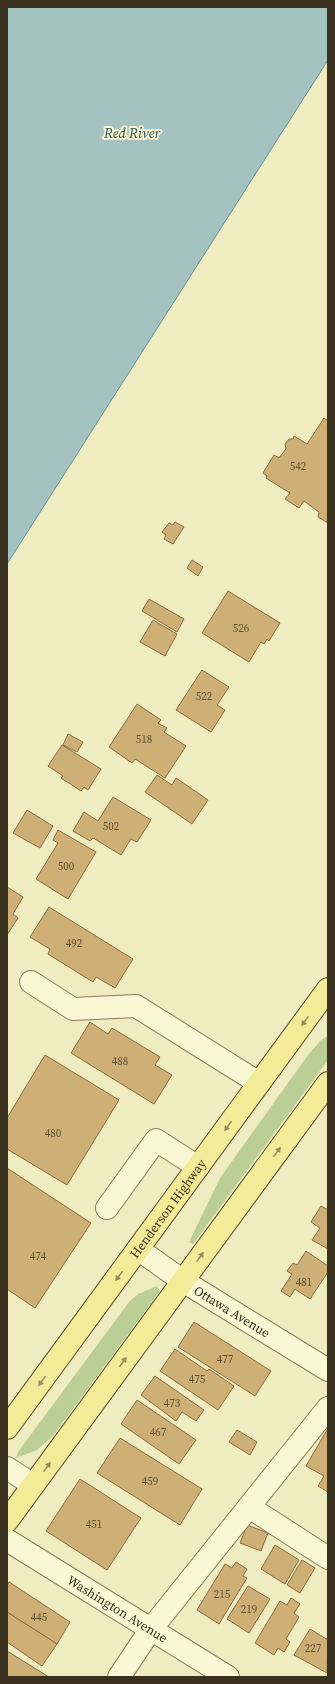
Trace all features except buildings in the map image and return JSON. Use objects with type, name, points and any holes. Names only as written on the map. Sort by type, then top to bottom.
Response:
[{"type":"main road","name":"Henderson Highway","points":[[7,1428],[259,1083],[326,995]]},
{"type":"main road","points":[[7,1521],[328,1083]]},
{"type":"street","points":[[31,982],[73,1009],[136,1006],[259,1083]]},
{"type":"street","points":[[107,1208],[156,1140],[198,1167]]},
{"type":"street","name":"Ottawa Avenue","points":[[138,1249],[183,1281],[328,1370]]},
{"type":"street","points":[[119,1677],[152,1628],[328,1408]]},
{"type":"street","points":[[7,1468],[33,1485]]},
{"type":"street","points":[[249,1507],[328,1558]]},
{"type":"street","name":"Washington Avenue","points":[[7,1540],[152,1628],[228,1677]]},
{"type":"green space","points":[[328,1036],[328,1060],[193,1244],[189,1242],[220,1178],[308,1055],[321,1040]]},
{"type":"green space","points":[[157,1286],[160,1291],[52,1437],[37,1450],[16,1458],[18,1452],[129,1302],[138,1294]]},
{"type":"water","name":"Red River","points":[[7,7],[328,7],[328,60],[7,564]]}]
